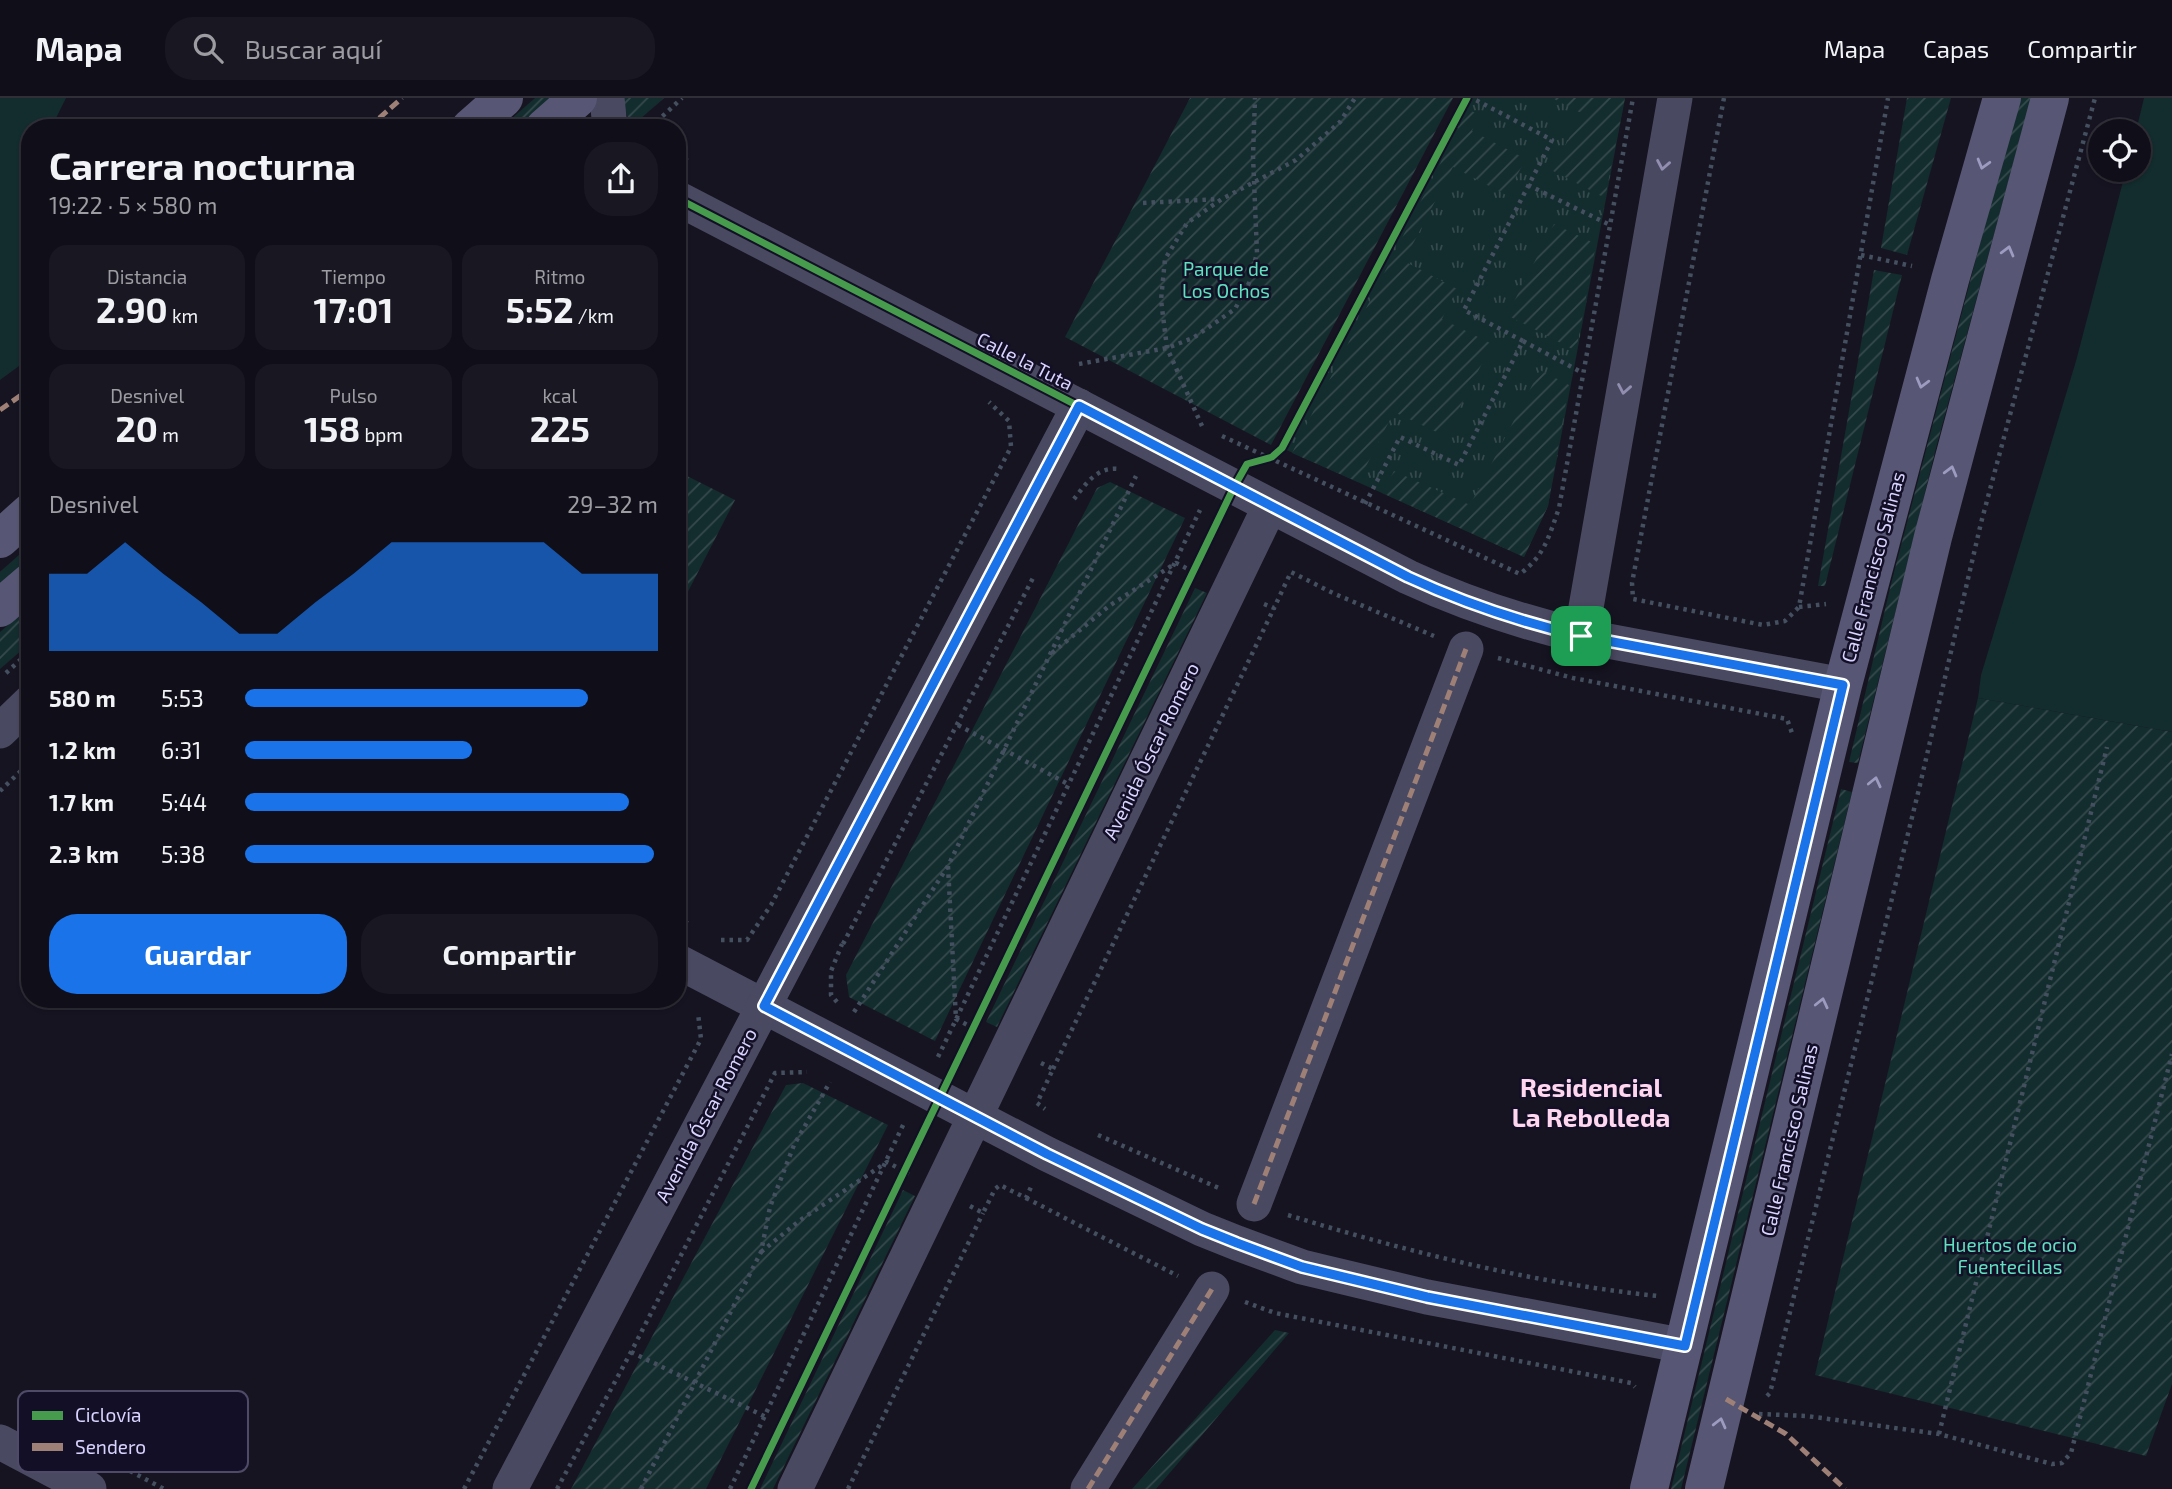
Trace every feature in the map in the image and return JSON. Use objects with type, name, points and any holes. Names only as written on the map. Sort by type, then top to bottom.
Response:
[{"type":"main road","points":[[480,119],[505,98]]},
{"type":"main road","points":[[554,119],[578,98]]},
{"type":"main road","name":"Calle Francisco Salinas","points":[[1649,1489],[1843,685],[1950,280],[2002,98]]},
{"type":"main road","name":"Calle Francisco Salinas","points":[[1704,1489],[1933,537],[2050,98]]},
{"type":"main road","points":[[0,539],[21,520]]},
{"type":"main road","points":[[0,608],[21,590]]},
{"type":"street","points":[[607,98],[609,119]]},
{"type":"street","points":[[1581,636],[1675,98]]},
{"type":"street","name":"Calle la Tuta","points":[[686,203],[1451,597],[1539,626],[1581,636],[1843,685]]},
{"type":"street","name":"Avenida Óscar Romero","points":[[510,1489],[1079,406]]},
{"type":"street","name":"Avenida Óscar Romero","points":[[796,1489],[1270,506]]},
{"type":"street","points":[[1254,1204],[1465,649]]},
{"type":"street","points":[[0,731],[21,711]]},
{"type":"street","points":[[686,966],[1047,1154],[1202,1229],[1302,1267],[1427,1297],[1685,1346]]},
{"type":"street","points":[[1088,1489],[1212,1289]]},
{"type":"street","points":[[0,1442],[18,1452]]},
{"type":"street","points":[[57,1472],[89,1489]]},
{"type":"path","points":[[660,119],[682,98]]},
{"type":"path","points":[[1079,364],[1157,352],[1193,338],[1235,309],[1249,283],[1257,253],[1255,98]]},
{"type":"path","points":[[1355,98],[1340,122],[1296,160],[1222,199],[1187,223],[1165,259],[1161,300],[1167,348],[1202,426],[1520,574],[1534,564],[1545,549],[1559,508],[1633,98]]},
{"type":"path","points":[[1472,98],[1552,140],[1464,310],[1583,373]]},
{"type":"path","points":[[1724,98],[1634,571],[1633,599],[1763,625],[1785,621],[1799,607],[1888,98]]},
{"type":"path","points":[[1764,1400],[1770,1393],[1787,1326],[1913,816],[1981,523],[2095,98]]},
{"type":"path","points":[[1528,185],[1610,225]]},
{"type":"path","points":[[1143,203],[1222,199]]},
{"type":"path","points":[[1861,255],[1912,266]]},
{"type":"path","points":[[1365,504],[1400,437],[1459,465],[1523,341]]},
{"type":"path","points":[[713,936],[724,941],[747,940],[771,905],[1011,447],[1009,421],[985,399]]},
{"type":"path","points":[[1234,487],[1247,464],[1272,457],[1282,448]]},
{"type":"path","points":[[853,1014],[948,866],[1136,475],[1113,468],[1093,476],[1070,506]]},
{"type":"path","points":[[956,1019],[1201,508]]},
{"type":"path","points":[[1186,584],[1198,561]]},
{"type":"path","points":[[839,1004],[831,995],[831,971],[843,944],[1039,567]]},
{"type":"path","points":[[1053,1069],[1274,608]]},
{"type":"path","points":[[0,678],[21,659]]},
{"type":"path","points":[[958,725],[1068,784]]},
{"type":"path","points":[[1939,1434],[2107,747]]},
{"type":"path","points":[[0,790],[21,770]]},
{"type":"path","points":[[771,905],[843,944]]},
{"type":"path","points":[[686,923],[702,931]]},
{"type":"path","points":[[464,1489],[701,1039],[698,1013],[689,1009]]},
{"type":"path","points":[[846,1009],[865,1020]]},
{"type":"path","points":[[967,1040],[979,1016]]},
{"type":"path","points":[[1758,1407],[1751,1414],[1807,1416],[1939,1434],[2052,1464],[2062,1463],[2071,1453],[2172,1054]]},
{"type":"path","points":[[557,1489],[775,1073],[806,1072],[830,1081],[794,1145],[770,1207],[761,1252],[641,1489]]},
{"type":"path","points":[[730,1489],[905,1120]]},
{"type":"path","points":[[1091,1132],[1254,1204],[1349,1234],[1469,1264],[1625,1293],[1660,1296]]},
{"type":"path","points":[[898,1184],[910,1159]]},
{"type":"path","points":[[1026,1198],[1171,1273],[1275,1313],[1631,1383]]},
{"type":"path","points":[[848,1489],[983,1213]]},
{"type":"path","points":[[631,1352],[766,1417]]},
{"type":"green space","points":[[0,98],[66,98],[56,119],[21,119],[21,365],[0,380]]},
{"type":"green space","points":[[535,98],[551,98],[528,119],[511,119]]},
{"type":"green space","points":[[621,98],[664,98],[640,119],[628,119]]},
{"type":"green space","name":"Parque de Los Ochos","points":[[1190,98],[1453,98],[1271,445],[1065,337]]},
{"type":"green space","points":[[1467,98],[1625,98],[1548,506],[1524,557],[1282,448]]},
{"type":"green space","points":[[1552,98],[1625,98],[1605,198],[1553,171],[1581,113]]},
{"type":"green space","points":[[1907,98],[1951,98],[1907,255],[1881,248]]},
{"type":"green space","points":[[2018,98],[2031,98],[1936,448],[1858,763],[1849,762],[1892,580]]},
{"type":"green space","points":[[2144,98],[2172,98],[2172,732],[1978,698],[1981,675],[2076,361],[2123,182],[2151,182],[2151,119],[2139,119]]},
{"type":"green space","points":[[1468,109],[1479,115],[1472,131],[1526,159],[1506,195],[1453,167],[1404,261],[1457,289],[1442,319],[1492,344],[1445,436],[1394,412],[1358,482],[1292,453]]},
{"type":"green space","points":[[1554,224],[1596,244],[1576,351],[1507,315]]},
{"type":"green space","points":[[1874,270],[1902,275],[1825,586],[1818,586]]},
{"type":"green space","points":[[1540,370],[1569,385],[1548,506],[1524,557],[1382,493],[1394,471],[1470,505]]},
{"type":"green space","points":[[686,476],[735,500],[686,595],[686,521]]},
{"type":"green space","points":[[1110,482],[1185,518],[935,1041],[849,997],[846,975],[1097,488]]},
{"type":"green space","points":[[21,553],[21,566],[0,585],[0,572]]},
{"type":"green space","points":[[1195,588],[1207,593],[997,1027],[986,1022]]},
{"type":"green space","points":[[21,614],[21,651],[0,669],[0,632]]},
{"type":"green space","name":"Huertos de ocio Fuentecillas","points":[[1978,698],[2172,732],[2172,1384],[2146,1456],[1815,1375]]},
{"type":"green space","points":[[1841,789],[1852,792],[1681,1489],[1671,1489]]},
{"type":"green space","points":[[803,1083],[888,1125],[706,1489],[571,1489],[786,1085]]},
{"type":"green space","points":[[903,1190],[915,1196],[773,1489],[760,1489]]},
{"type":"green space","points":[[1275,1330],[1289,1333],[1156,1489],[1132,1489]]},
{"type":"marked path","points":[[378,119],[402,98]]},
{"type":"marked path","points":[[0,410],[21,395]]},
{"type":"marked path","points":[[1254,1204],[1466,649]]},
{"type":"marked path","points":[[1088,1489],[1212,1289]]},
{"type":"marked path","points":[[1726,1399],[1786,1434],[1845,1489]]},
{"type":"cycle path","points":[[751,1489],[1234,487],[1247,464],[1272,457],[1282,448],[1467,98]]},
{"type":"cycle path","points":[[686,203],[1408,577],[1450,595],[1537,625],[1581,636],[1843,685]]},
{"type":"district","name":"Residencial La Rebolleda","points":[[1591,1103]]},
{"type":"route","points":[[1079,406],[1451,597],[1539,626],[1581,636],[1843,685],[1685,1346],[1427,1297],[1302,1267],[1202,1229],[1047,1154],[764,1006],[1079,406]]}]
